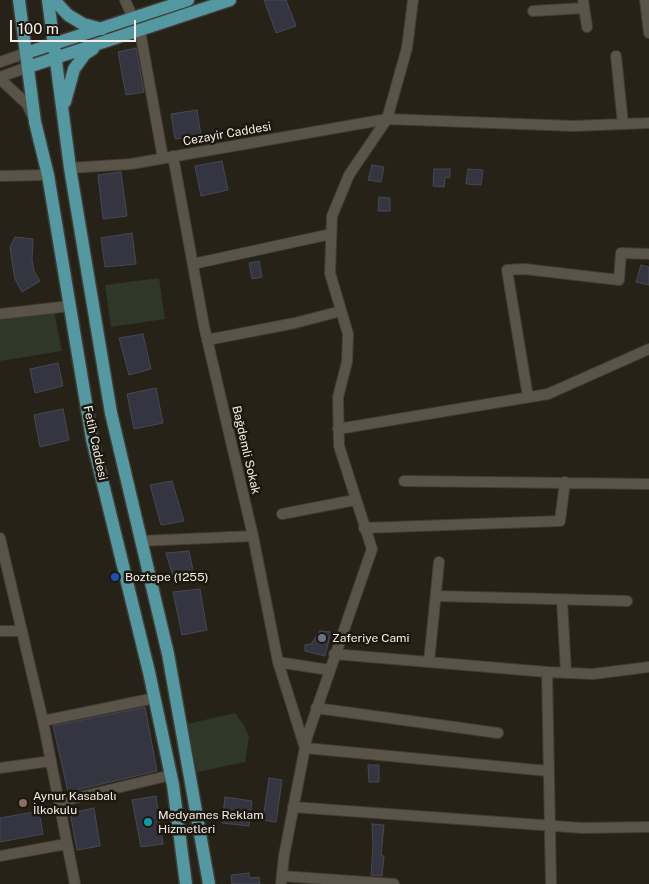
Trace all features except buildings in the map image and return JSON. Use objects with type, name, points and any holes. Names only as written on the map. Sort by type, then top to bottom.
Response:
[{"type":"main road","name":"Fetih Caddesi","points":[[18,0],[35,122],[48,175],[92,439],[155,698],[171,774],[186,884]]},
{"type":"main road","name":"Fetih Caddesi","points":[[48,0],[70,168],[111,413],[179,710],[209,884]]},
{"type":"main road","points":[[54,0],[68,15],[83,24],[102,29]]},
{"type":"main road","points":[[26,54],[188,0]]},
{"type":"main road","points":[[28,67],[230,0]]},
{"type":"main road","points":[[63,117],[67,92],[74,69],[85,54],[104,42]]},
{"type":"street","points":[[125,0],[133,18]]},
{"type":"street","points":[[394,884],[281,880],[305,748],[334,654],[372,549],[339,446],[338,396],[347,362],[348,334],[330,273],[332,216],[349,175],[387,119],[407,48],[413,0]]},
{"type":"street","points":[[645,0],[649,33]]},
{"type":"street","points":[[533,12],[584,4],[587,27]]},
{"type":"street","name":"Bağdemli Sokak","points":[[140,30],[193,264],[207,340],[254,536],[278,662],[305,748]]},
{"type":"street","points":[[0,62],[26,54]]},
{"type":"street","points":[[616,56],[622,124]]},
{"type":"street","points":[[28,67],[0,78],[27,104],[35,122]]},
{"type":"street","name":"Cezayir Caddesi","points":[[70,168],[131,164],[387,119],[574,126],[649,123]]},
{"type":"street","points":[[0,176],[48,175]]},
{"type":"street","points":[[193,264],[331,234]]},
{"type":"street","points":[[528,397],[506,270],[524,269],[619,280],[621,253],[649,254]]},
{"type":"street","points":[[0,314],[70,306]]},
{"type":"street","points":[[207,340],[295,323],[341,311]]},
{"type":"street","points":[[338,429],[548,394],[649,349]]},
{"type":"street","points":[[404,481],[649,484]]},
{"type":"street","points":[[364,528],[560,522],[565,482]]},
{"type":"street","points":[[282,514],[355,500]]},
{"type":"street","points":[[140,541],[254,536]]},
{"type":"street","points":[[0,538],[43,722],[75,884]]},
{"type":"street","points":[[429,662],[439,562]]},
{"type":"street","points":[[436,596],[627,601]]},
{"type":"street","points":[[562,600],[566,673]]},
{"type":"street","points":[[0,631],[22,631]]},
{"type":"street","points":[[334,654],[566,673],[592,674],[649,668]]},
{"type":"street","points":[[278,662],[329,670]]},
{"type":"street","points":[[546,672],[551,884]]},
{"type":"street","points":[[43,722],[155,698]]},
{"type":"street","points":[[316,708],[384,719],[498,733]]},
{"type":"street","points":[[305,748],[548,771]]},
{"type":"street","points":[[0,768],[51,760]]},
{"type":"street","points":[[59,802],[171,774]]},
{"type":"street","points":[[293,807],[582,828],[649,828]]},
{"type":"street","points":[[0,856],[66,844]]},
{"type":"green space","points":[[159,278],[165,319],[111,327],[105,285]]},
{"type":"green space","points":[[54,311],[62,351],[0,361],[0,320]]},
{"type":"green space","points":[[235,713],[244,725],[249,737],[245,762],[197,772],[187,724]]},
{"type":"place","name":"Boztepe (1255)","points":[[115,577]]},
{"type":"place","name":"Zaferiye Cami","points":[[322,638]]},
{"type":"place","name":"Aynur Kasabalı İlkokulu","points":[[23,803]]},
{"type":"place","name":"Medyames Reklam Hizmetleri","points":[[148,822]]}]
